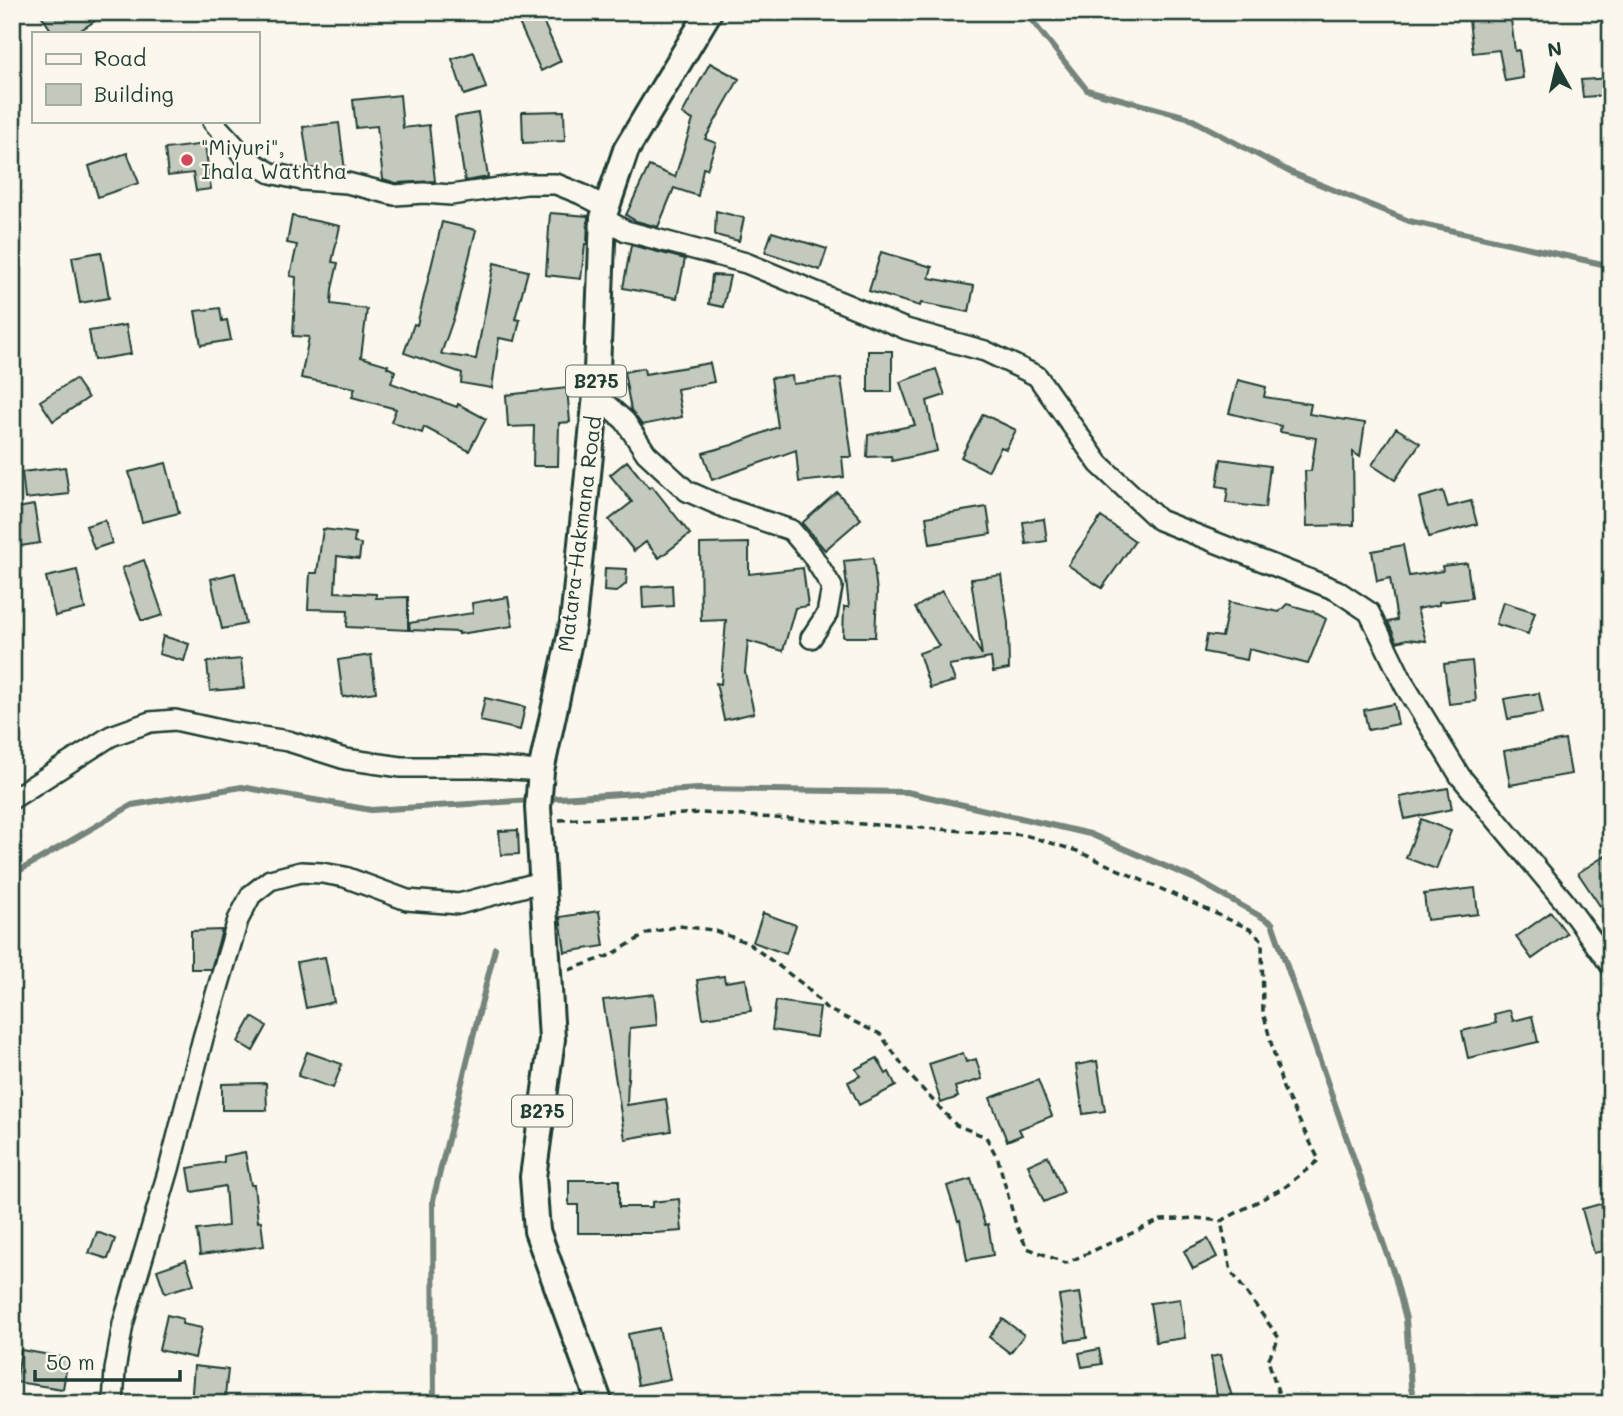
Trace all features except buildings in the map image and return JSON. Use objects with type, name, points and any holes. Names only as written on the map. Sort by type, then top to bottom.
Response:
[{"type":"main road","name":"Matara-Hakmana Road","points":[[600,1404],[537,1231],[533,1177],[552,1039],[538,814],[541,771],[573,624],[596,395],[605,213],[626,150],[709,12]]},
{"type":"street","points":[[213,122],[247,159],[271,173],[302,180],[347,183],[395,195],[451,195],[526,184],[556,184],[582,194],[626,231],[746,262],[906,329],[985,351],[1037,376],[1099,464],[1159,520],[1336,590],[1369,612],[1405,687],[1461,776],[1564,901],[1611,966]]},
{"type":"street","points":[[596,395],[625,421],[646,453],[687,491],[728,509],[791,530],[812,555],[832,587],[827,614],[811,638]]},
{"type":"street","points":[[12,799],[111,736],[150,722],[175,720],[288,741],[345,759],[401,767],[484,767],[541,771]]},
{"type":"street","points":[[113,1404],[122,1324],[169,1169],[203,1038],[238,920],[251,895],[270,880],[301,872],[345,877],[407,900],[459,904],[541,881]]},
{"type":"path","points":[[538,814],[702,813],[1025,835],[1077,851],[1250,929],[1262,940],[1263,1012],[1283,1088],[1319,1160],[1285,1187],[1221,1221],[1196,1218],[1161,1220],[1066,1263],[1027,1248],[1016,1225],[998,1158],[986,1137],[956,1125],[912,1078],[880,1034],[827,1009],[804,985],[748,943],[713,930],[678,926],[648,933],[611,956],[548,977]]},
{"type":"path","points":[[1221,1221],[1231,1271],[1279,1338],[1268,1360],[1282,1404]]},
{"type":"waterway","points":[[1028,12],[1029,17],[1087,90],[1187,117],[1290,172],[1409,221],[1611,266]]},
{"type":"waterway","points":[[12,875],[132,805],[242,787],[371,810],[533,800]]},
{"type":"waterway","points":[[544,799],[698,789],[907,792],[1090,834],[1195,879],[1272,923],[1395,1277],[1406,1319],[1411,1388],[1415,1404]]},
{"type":"waterway","points":[[434,1404],[433,1200],[495,948]]},
{"type":"place","name":"\"Miyuri\", Ihala Waththa","points":[[187,160]]}]
